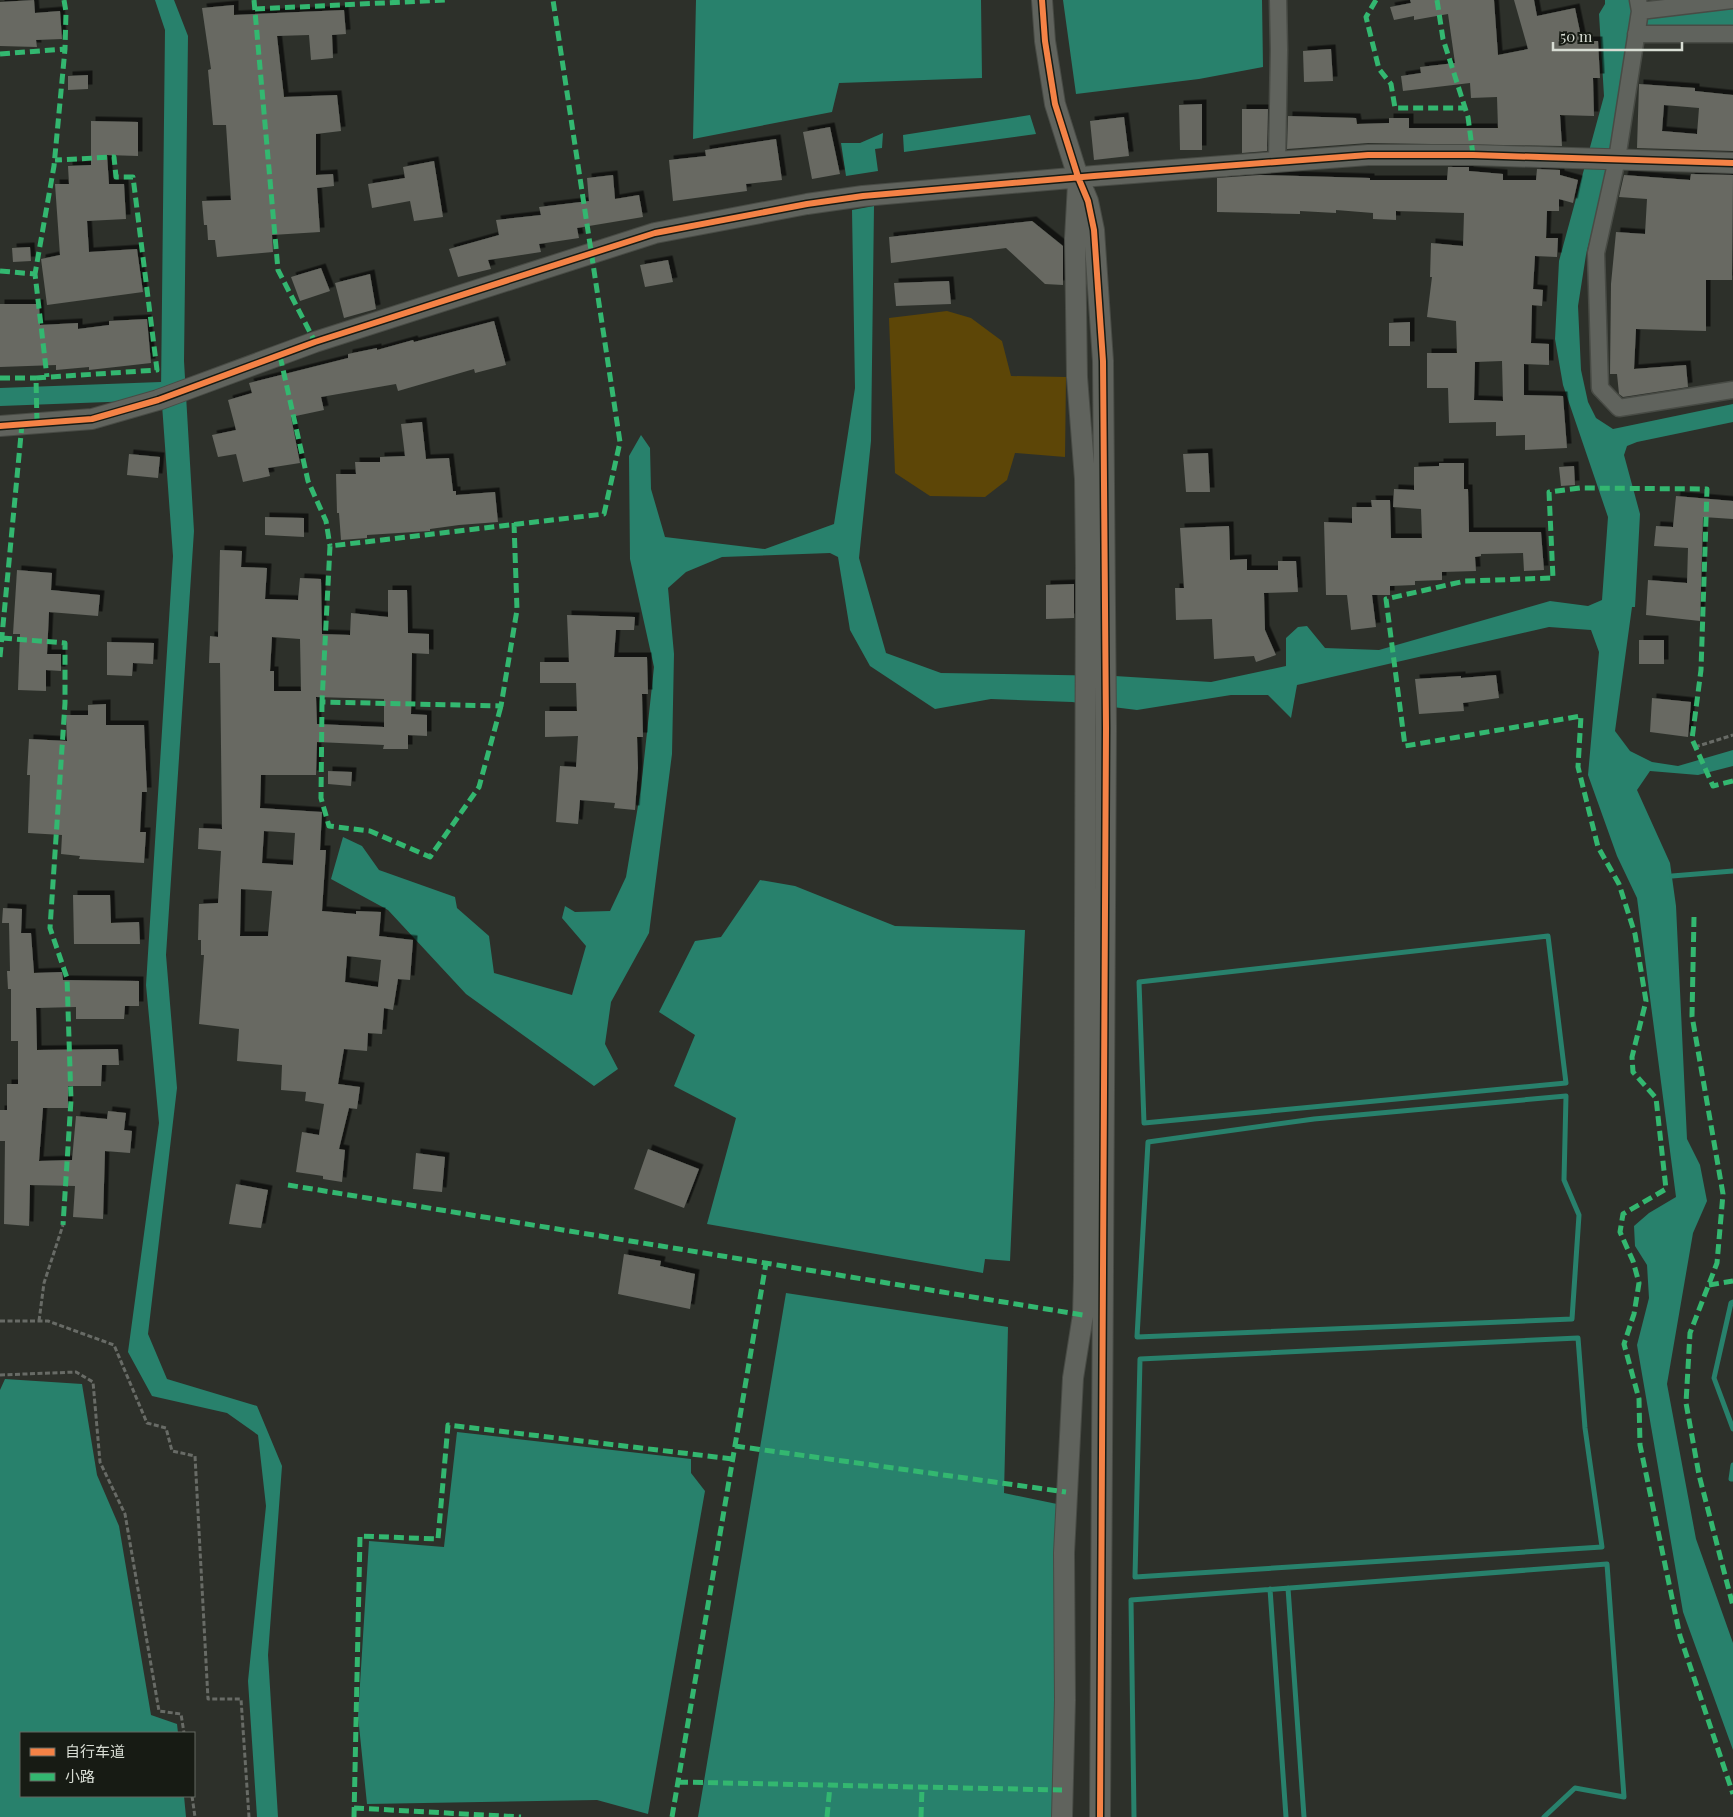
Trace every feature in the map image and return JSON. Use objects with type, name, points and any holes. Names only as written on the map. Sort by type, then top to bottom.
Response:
[{"type":"street","points":[[1042,0],[1045,41],[1055,104],[1078,177],[1088,200],[1094,230],[1100,292],[1104,440],[1106,728],[1100,1817]]},
{"type":"street","points":[[1276,162],[1280,50],[1278,0]]},
{"type":"street","points":[[1733,0],[1639,5],[1617,159],[1596,253],[1600,388],[1620,408],[1733,390]]},
{"type":"street","points":[[1636,34],[1733,34]]},
{"type":"street","points":[[0,426],[92,419],[158,400],[315,342],[655,233],[808,204],[863,196],[1078,177],[1368,155],[1473,155],[1733,163]]},
{"type":"street","points":[[1062,1817],[1065,1700],[1064,1553],[1073,1378],[1084,1315],[1086,566],[1085,479],[1077,377],[1075,238],[1078,177]]},
{"type":"path","points":[[1695,747],[1733,735]]},
{"type":"path","points":[[39,1321],[44,1283],[63,1225]]},
{"type":"path","points":[[0,1321],[48,1321],[114,1345],[147,1423],[166,1428],[172,1451],[195,1456],[208,1700],[241,1699],[249,1817]]},
{"type":"path","points":[[0,1375],[76,1372],[93,1382],[100,1462],[125,1514],[159,1712],[182,1714],[184,1732]]},
{"type":"path","points":[[192,1797],[195,1817]]},
{"type":"shaded area","points":[[155,0],[174,0],[188,36],[184,361],[194,531],[166,955],[177,1088],[148,1334],[167,1379],[257,1406],[282,1466],[268,1655],[278,1817],[257,1817],[248,1681],[266,1506],[258,1435],[227,1413],[152,1396],[128,1352],[159,1123],[146,985],[173,556],[161,391],[165,30]]},
{"type":"shaded area","points":[[696,0],[981,0],[982,78],[839,83],[832,112],[693,139]]},
{"type":"shaded area","points":[[1063,0],[1262,0],[1263,67],[1199,79],[1076,94]]},
{"type":"shaded area","points":[[1605,0],[1631,0],[1635,25],[1619,121],[1586,255],[1578,306],[1581,370],[1588,402],[1596,418],[1613,429],[1733,404],[1733,422],[1637,442],[1627,446],[1624,455],[1640,514],[1635,607],[1632,607],[1615,731],[1630,751],[1652,762],[1678,766],[1733,750],[1733,766],[1698,775],[1650,771],[1637,790],[1670,863],[1676,906],[1687,1139],[1700,1165],[1707,1201],[1693,1233],[1667,1384],[1696,1539],[1733,1643],[1733,1750],[1683,1612],[1637,1345],[1649,1298],[1647,1265],[1635,1246],[1634,1226],[1649,1213],[1676,1197],[1637,898],[1617,856],[1588,775],[1599,652],[1591,630],[1549,627],[1297,685],[1291,718],[1268,695],[1231,695],[1137,710],[1072,702],[991,699],[935,709],[870,666],[850,630],[838,557],[830,553],[722,557],[686,572],[668,588],[674,654],[672,754],[649,933],[611,1002],[605,1044],[618,1069],[594,1086],[466,994],[388,910],[331,879],[343,837],[362,846],[379,870],[455,897],[457,908],[489,936],[494,973],[572,995],[586,946],[562,918],[565,906],[575,912],[610,911],[626,877],[641,788],[654,667],[630,559],[629,456],[641,435],[650,448],[651,489],[665,537],[765,549],[834,524],[855,388],[852,210],[874,206],[871,441],[859,558],[886,653],[941,673],[1115,676],[1211,682],[1286,666],[1286,638],[1298,627],[1307,626],[1325,648],[1379,650],[1550,601],[1588,606],[1602,600],[1608,517],[1563,385],[1555,339],[1559,261],[1604,96],[1599,14],[1605,4]]},
{"type":"shaded area","points":[[1030,115],[1036,134],[904,152],[903,135]]},
{"type":"shaded area","points":[[883,133],[882,148],[875,149],[878,171],[846,176],[841,143],[860,143]]},
{"type":"shaded area","points":[[947,311],[971,318],[1002,341],[1011,376],[1066,377],[1065,457],[1015,453],[1007,480],[985,497],[930,496],[895,473],[889,318]]},
{"type":"shaded area","points":[[760,880],[795,886],[895,926],[1025,930],[1010,1261],[985,1259],[983,1273],[707,1224],[736,1118],[674,1086],[695,1035],[659,1012],[695,941],[721,937]]},
{"type":"shaded area","points":[[786,1293],[1008,1327],[1004,1493],[1057,1504],[1054,1817],[698,1817]]},
{"type":"shaded area","points":[[5,1379],[82,1384],[97,1475],[119,1526],[151,1715],[177,1724],[178,1732],[20,1732],[20,1797],[184,1797],[186,1817],[0,1817],[0,1390]]},
{"type":"shaded area","points":[[457,1432],[691,1459],[691,1473],[705,1491],[648,1814],[597,1800],[367,1804],[358,1716],[369,1541],[444,1547]]},
{"type":"building","points":[[34,0],[35,13],[60,11],[62,39],[36,40],[37,47],[0,46],[0,2]]},
{"type":"building","points":[[1410,0],[1494,0],[1498,55],[1528,49],[1514,0],[1534,0],[1537,16],[1575,8],[1582,41],[1598,41],[1600,78],[1593,78],[1594,116],[1560,115],[1562,146],[1368,143],[1287,149],[1288,116],[1356,118],[1357,124],[1389,123],[1389,118],[1409,118],[1409,128],[1498,128],[1497,97],[1471,98],[1470,83],[1403,91],[1401,76],[1421,73],[1420,67],[1455,63],[1448,14],[1414,20],[1414,16],[1394,20],[1390,7],[1411,3]]},
{"type":"building","points":[[234,5],[234,15],[344,10],[346,34],[332,35],[333,58],[311,60],[309,35],[277,36],[284,97],[337,95],[341,131],[316,134],[316,175],[333,174],[334,186],[317,188],[320,232],[272,235],[273,252],[217,257],[215,240],[208,240],[207,225],[204,225],[202,201],[231,200],[226,125],[213,125],[208,70],[211,69],[202,8]]},
{"type":"building","points":[[1331,49],[1333,81],[1304,82],[1303,51]]},
{"type":"building","points":[[88,75],[88,89],[68,90],[68,76]]},
{"type":"building","points":[[1639,84],[1695,88],[1695,91],[1733,95],[1733,151],[1637,148]],"holes":[[[1664,105],[1699,108],[1697,134],[1662,131]]]},
{"type":"building","points":[[1202,104],[1202,150],[1180,150],[1179,105]]},
{"type":"building","points":[[1242,109],[1268,109],[1267,151],[1242,153]]},
{"type":"building","points":[[1124,117],[1129,156],[1094,160],[1090,121]]},
{"type":"building","points":[[91,121],[138,122],[138,156],[107,155],[109,184],[124,184],[126,219],[87,221],[89,252],[137,249],[143,292],[47,305],[41,259],[60,255],[55,184],[69,184],[68,166],[91,165]]},
{"type":"building","points":[[830,127],[840,174],[812,179],[803,132]]},
{"type":"building","points":[[776,139],[782,180],[746,184],[747,191],[673,201],[669,160],[706,156],[705,150]]},
{"type":"building","points":[[434,161],[443,217],[414,221],[410,201],[372,208],[368,184],[405,178],[403,167]]},
{"type":"building","points":[[1448,167],[1469,167],[1469,171],[1503,174],[1503,180],[1536,180],[1537,169],[1560,170],[1560,175],[1578,180],[1573,203],[1559,199],[1559,211],[1547,211],[1546,238],[1558,238],[1557,257],[1535,256],[1533,289],[1543,290],[1542,306],[1532,305],[1531,343],[1549,344],[1549,365],[1524,364],[1524,395],[1563,396],[1567,448],[1525,450],[1525,435],[1496,436],[1496,422],[1449,423],[1448,388],[1427,388],[1427,353],[1457,353],[1456,321],[1427,317],[1432,277],[1430,277],[1431,243],[1463,246],[1464,213],[1396,211],[1396,220],[1373,219],[1373,213],[1336,210],[1336,213],[1300,211],[1300,214],[1217,212],[1217,178],[1260,175],[1370,178],[1370,180],[1447,180]],"holes":[[[1502,361],[1503,401],[1474,400],[1475,362]]]},
{"type":"building","points":[[1691,174],[1733,175],[1732,280],[1706,280],[1706,331],[1636,329],[1634,369],[1686,365],[1688,387],[1623,397],[1619,394],[1617,374],[1610,374],[1611,284],[1616,232],[1645,234],[1647,199],[1619,197],[1624,175],[1690,180]]},
{"type":"building","points":[[613,175],[615,199],[639,195],[643,217],[577,228],[579,238],[539,244],[541,252],[488,260],[491,269],[458,277],[449,249],[499,235],[496,220],[541,215],[539,207],[589,201],[587,178]]},
{"type":"building","points":[[1032,221],[1063,246],[1063,285],[1045,284],[1006,248],[891,263],[889,237]]},
{"type":"building","points":[[30,247],[31,261],[13,262],[12,248]]},
{"type":"building","points":[[668,260],[673,282],[645,287],[640,265]]},
{"type":"building","points":[[321,268],[330,291],[300,301],[291,277]]},
{"type":"building","points":[[370,274],[376,309],[344,318],[335,283]]},
{"type":"building","points":[[949,281],[951,304],[896,306],[894,283]]},
{"type":"building","points":[[0,304],[39,304],[40,325],[78,323],[78,329],[109,325],[109,321],[147,319],[151,363],[89,370],[89,367],[56,370],[56,365],[0,367]]},
{"type":"building","points":[[494,321],[506,365],[475,373],[474,369],[398,391],[396,384],[321,397],[324,410],[291,417],[300,463],[268,468],[270,476],[243,482],[236,454],[218,457],[212,435],[236,430],[228,400],[252,393],[249,383],[348,358],[348,354],[377,348],[377,350],[413,340],[414,342]]},
{"type":"building","points":[[1410,322],[1410,346],[1389,346],[1389,323]]},
{"type":"building","points":[[422,422],[426,459],[449,458],[453,491],[456,491],[456,495],[495,492],[498,522],[459,525],[430,529],[430,531],[367,535],[367,538],[341,540],[339,513],[337,513],[336,474],[356,474],[355,462],[380,462],[380,457],[405,456],[401,424]]},
{"type":"building","points":[[1208,453],[1210,492],[1186,492],[1183,454]]},
{"type":"building","points":[[129,454],[160,457],[158,478],[127,475]]},
{"type":"building","points":[[1439,463],[1464,463],[1464,489],[1468,489],[1469,532],[1541,532],[1544,570],[1524,571],[1523,553],[1481,554],[1481,556],[1475,557],[1476,571],[1442,572],[1442,580],[1415,581],[1415,585],[1390,586],[1390,595],[1372,595],[1376,627],[1351,630],[1347,595],[1326,595],[1324,522],[1352,523],[1352,507],[1372,507],[1371,500],[1390,500],[1391,538],[1422,538],[1421,509],[1393,507],[1394,489],[1414,490],[1414,467],[1439,466]]},
{"type":"building","points":[[1574,466],[1575,485],[1561,486],[1559,467]]},
{"type":"building","points":[[1676,496],[1733,501],[1733,519],[1703,517],[1700,621],[1646,615],[1648,580],[1687,583],[1688,548],[1654,546],[1656,526],[1673,527]]},
{"type":"building","points":[[265,517],[304,518],[304,537],[265,535]]},
{"type":"building","points":[[1229,526],[1230,560],[1247,559],[1247,570],[1278,570],[1278,561],[1296,561],[1298,592],[1264,593],[1265,630],[1276,655],[1256,662],[1254,656],[1214,659],[1212,619],[1176,620],[1175,588],[1184,588],[1180,528]]},
{"type":"building","points":[[220,550],[242,551],[241,567],[267,568],[265,599],[298,600],[300,578],[321,579],[322,634],[350,635],[351,613],[388,617],[388,590],[407,590],[408,633],[429,634],[429,654],[412,653],[411,714],[427,715],[427,736],[408,735],[408,749],[383,749],[384,745],[317,742],[316,775],[261,775],[260,808],[322,812],[320,850],[326,850],[322,911],[356,914],[356,911],[381,912],[379,936],[413,940],[410,980],[398,979],[393,1010],[384,1008],[382,1034],[368,1033],[367,1051],[344,1049],[338,1084],[360,1087],[357,1109],[349,1108],[339,1149],[345,1150],[342,1182],[323,1179],[323,1176],[296,1172],[302,1132],[319,1135],[324,1104],[305,1101],[306,1092],[281,1090],[282,1065],[237,1061],[239,1029],[199,1024],[204,955],[201,955],[201,940],[198,940],[199,904],[218,903],[221,851],[198,849],[199,828],[222,829],[220,663],[209,663],[210,636],[218,637]],"holes":[[[272,637],[300,639],[301,691],[274,691],[274,671],[270,671]],[[316,697],[384,699],[384,727],[317,724]],[[264,831],[295,833],[293,865],[262,863]],[[241,889],[272,891],[268,936],[240,936]],[[347,956],[381,960],[378,987],[345,982]]]},
{"type":"building","points":[[17,570],[52,573],[51,590],[100,595],[98,616],[49,612],[47,654],[61,654],[61,671],[46,670],[46,691],[18,690],[20,634],[13,634]]},
{"type":"building","points":[[1074,584],[1074,618],[1046,619],[1046,585]]},
{"type":"building","points":[[567,615],[635,617],[634,630],[616,630],[614,657],[647,657],[648,694],[642,694],[643,737],[637,737],[638,768],[635,810],[614,808],[615,803],[580,800],[578,824],[556,822],[560,766],[576,767],[578,736],[545,737],[545,711],[577,711],[576,683],[540,683],[540,662],[569,662]]},
{"type":"building","points":[[1639,640],[1664,640],[1664,664],[1639,664]]},
{"type":"building","points":[[107,642],[154,643],[153,664],[133,663],[132,676],[107,675]]},
{"type":"building","points":[[1496,675],[1499,698],[1463,703],[1464,711],[1419,714],[1415,679]]},
{"type":"building","points":[[1652,698],[1691,702],[1688,737],[1650,732]]},
{"type":"building","points":[[106,704],[106,725],[144,725],[147,792],[142,792],[140,832],[146,832],[144,863],[79,859],[80,856],[61,854],[62,835],[28,833],[30,775],[27,775],[29,739],[67,741],[66,715],[88,715],[88,705]]},
{"type":"building","points":[[328,771],[352,772],[351,786],[328,784]]},
{"type":"building","points":[[73,895],[110,895],[111,923],[139,922],[140,944],[74,944]]},
{"type":"building","points":[[3,908],[22,909],[21,933],[31,933],[34,973],[62,972],[63,980],[139,981],[139,1006],[125,1006],[124,1019],[76,1019],[76,1007],[36,1008],[37,1050],[118,1049],[119,1065],[102,1065],[101,1086],[68,1086],[68,1108],[43,1108],[39,1161],[72,1160],[76,1116],[107,1119],[108,1111],[126,1113],[124,1130],[132,1131],[130,1153],[105,1151],[103,1219],[73,1217],[75,1186],[30,1185],[29,1226],[4,1224],[5,1141],[0,1141],[0,1110],[7,1110],[7,1084],[18,1084],[18,1041],[11,1041],[11,989],[8,989],[7,971],[10,971],[9,923],[2,923]]},
{"type":"building","points":[[648,1149],[699,1169],[684,1208],[634,1189]]},
{"type":"building","points":[[416,1153],[445,1157],[442,1192],[413,1189]]},
{"type":"building","points":[[236,1184],[268,1190],[261,1228],[229,1224]]},
{"type":"building","points":[[624,1254],[661,1261],[660,1266],[695,1274],[690,1309],[618,1294]]},
{"type":"waterway","points":[[1635,25],[1733,17]]},
{"type":"waterway","points":[[0,397],[161,391]]},
{"type":"waterway","points":[[1672,876],[1733,871]]},
{"type":"waterway","points":[[1548,936],[1566,1083],[1144,1123],[1139,982],[1548,936]]},
{"type":"waterway","points":[[1566,1096],[1564,1180],[1579,1215],[1572,1319],[1137,1337],[1148,1142],[1314,1119],[1566,1096]]},
{"type":"waterway","points":[[1733,1302],[1731,1303],[1714,1378],[1733,1429]]},
{"type":"waterway","points":[[1578,1338],[1585,1428],[1602,1547],[1135,1577],[1140,1359],[1578,1338]]},
{"type":"waterway","points":[[1733,1465],[1731,1479],[1733,1479]]},
{"type":"waterway","points":[[1134,1817],[1131,1600],[1607,1564],[1624,1797],[1575,1788],[1544,1817]]},
{"type":"waterway","points":[[1288,1588],[1304,1817]]},
{"type":"waterway","points":[[1270,1589],[1286,1817]]},
{"type":"marked path","points":[[64,0],[66,12],[65,49]]},
{"type":"marked path","points":[[254,0],[278,270],[315,342]]},
{"type":"marked path","points":[[255,9],[446,0]]},
{"type":"marked path","points":[[514,523],[517,610],[501,706],[322,702],[330,546],[604,514],[620,442],[553,0]]},
{"type":"marked path","points":[[1376,0],[1366,17],[1379,69],[1391,84],[1395,108],[1465,108]]},
{"type":"marked path","points":[[1437,0],[1443,39],[1468,117],[1473,155]]},
{"type":"marked path","points":[[0,54],[65,49],[54,166],[35,274]]},
{"type":"marked path","points":[[37,423],[36,378],[157,370],[133,177],[116,177],[114,157],[55,160]]},
{"type":"marked path","points":[[0,271],[35,274],[47,377]]},
{"type":"marked path","points":[[280,356],[308,481],[326,521],[330,546]]},
{"type":"marked path","points":[[0,378],[36,378]]},
{"type":"marked path","points":[[0,657],[22,424]]},
{"type":"marked path","points":[[1733,781],[1713,786],[1692,739],[1701,670],[1707,489],[1580,488],[1549,492],[1553,578],[1465,581],[1386,599],[1405,746],[1581,716],[1578,767],[1598,847],[1619,884],[1635,934],[1646,1001],[1632,1057],[1633,1072],[1656,1098],[1666,1189],[1623,1214],[1620,1232],[1633,1261],[1639,1283],[1634,1314],[1624,1344],[1639,1399],[1640,1445],[1680,1636],[1733,1794]]},
{"type":"marked path","points":[[2,638],[65,643],[65,703],[50,928],[67,978],[71,1100],[63,1225]]},
{"type":"marked path","points":[[322,702],[321,798],[329,826],[370,831],[430,857],[479,787],[501,706]]},
{"type":"marked path","points":[[1694,917],[1692,1016],[1723,1194],[1717,1263],[1690,1333],[1686,1403],[1699,1475],[1733,1606]]},
{"type":"marked path","points":[[288,1185],[1083,1315]]},
{"type":"marked path","points":[[672,1817],[766,1263]]},
{"type":"marked path","points":[[1709,1285],[1733,1281]]},
{"type":"marked path","points":[[354,1817],[360,1536],[438,1539],[448,1425],[733,1459]]},
{"type":"marked path","points":[[735,1446],[1066,1492]]},
{"type":"marked path","points":[[678,1782],[1062,1790]]},
{"type":"marked path","points":[[827,1817],[830,1786]]},
{"type":"marked path","points":[[921,1817],[922,1788]]},
{"type":"marked path","points":[[354,1808],[521,1817]]},
{"type":"cycle path","points":[[1042,0],[1045,41],[1055,104],[1078,177],[1088,201],[1094,230],[1103,361],[1106,728],[1100,1817]]},
{"type":"cycle path","points":[[0,426],[92,419],[158,400],[315,342],[655,233],[807,204],[863,196],[1368,155],[1473,155],[1733,163]]}]
